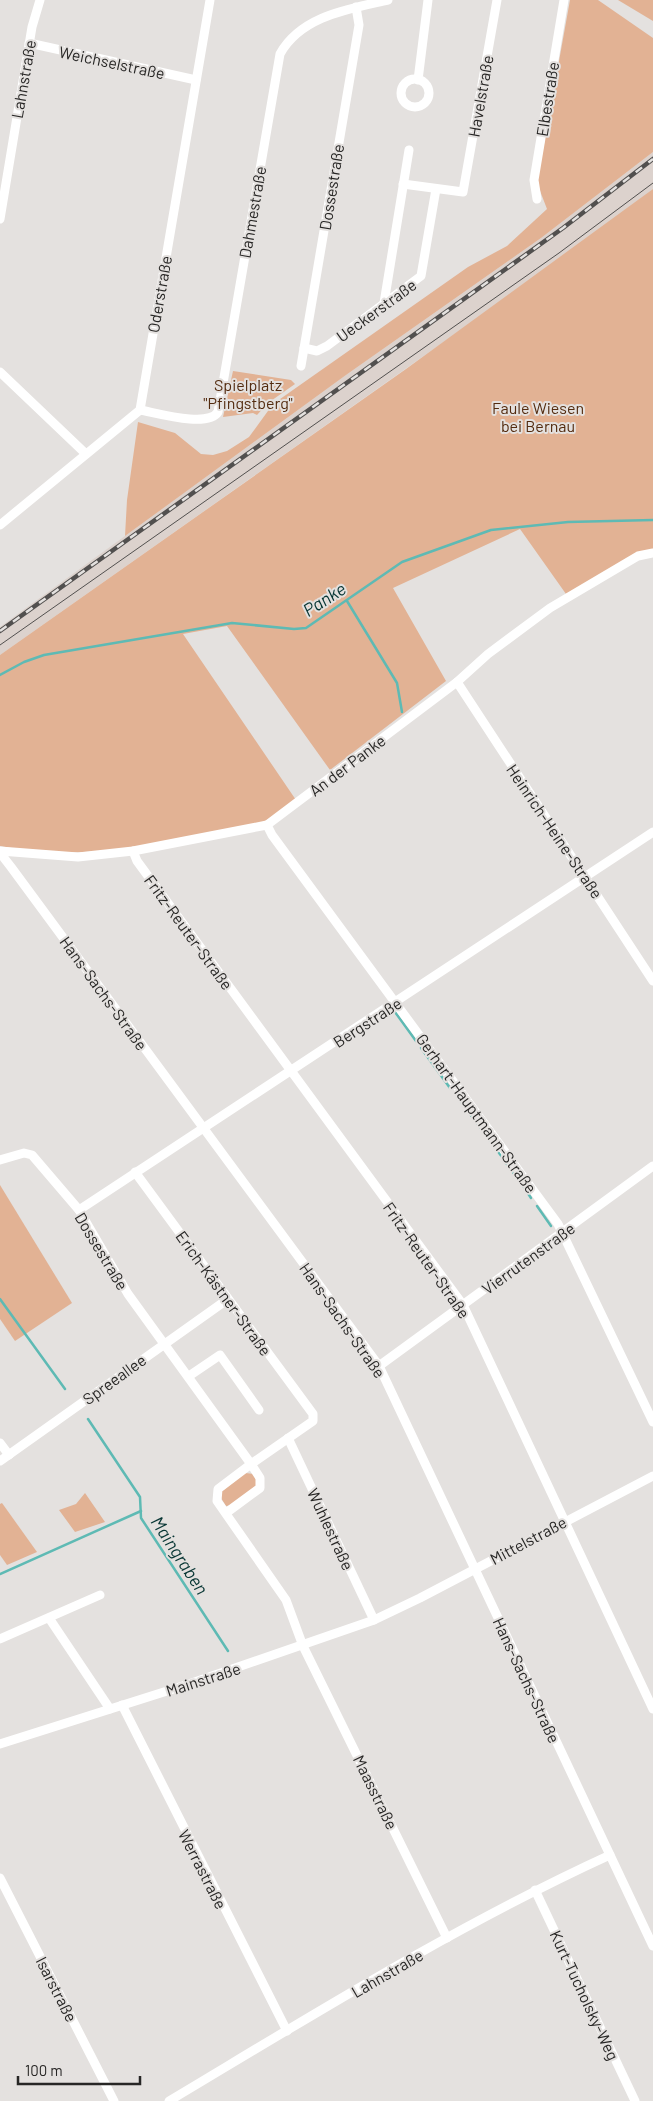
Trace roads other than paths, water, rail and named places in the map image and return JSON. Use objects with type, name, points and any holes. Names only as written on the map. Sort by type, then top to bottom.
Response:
[{"type":"street","name":"Oderstraße","points":[[140,410],[210,0]]},
{"type":"street","name":"Dahmestraße","points":[[140,410],[201,421],[212,418],[218,412],[280,54],[292,38],[305,28],[330,15],[388,0]]},
{"type":"street","points":[[418,80],[428,0]]},
{"type":"street","name":"Havelstraße","points":[[436,189],[462,192],[497,0]]},
{"type":"street","name":"Elbestraße","points":[[537,199],[534,180],[564,0]]},
{"type":"street","name":"Lahnstraße","points":[[0,219],[37,1]]},
{"type":"street","name":"Dossestraße","points":[[301,366],[358,25],[356,7]]},
{"type":"street","name":"Weichselstraße","points":[[29,43],[196,80]]},
{"type":"street","points":[[384,303],[409,150]]},
{"type":"street","points":[[403,184],[436,189]]},
{"type":"street","name":"Ueckerstraße","points":[[304,348],[317,351],[327,346],[421,276],[436,189]]},
{"type":"street","points":[[0,372],[86,454]]},
{"type":"street","points":[[0,525],[140,410]]},
{"type":"street","name":"An der Panke","points":[[2,852],[78,857],[133,851],[267,825],[457,682],[488,654],[550,608],[638,556],[652,555]]},
{"type":"street","name":"Heinrich-Heine-Straße","points":[[457,682],[586,876],[653,981]]},
{"type":"street","name":"Gerhart-Hauptmann-Straße","points":[[267,825],[272,835],[563,1233],[653,1422]]},
{"type":"street","name":"Bergstraße","points":[[79,1210],[396,1004],[653,832]]},
{"type":"street","name":"Fritz-Reuter-Straße","points":[[133,851],[137,860],[291,1072],[463,1305],[653,1709]]},
{"type":"street","name":"Hans-Sachs-Straße","points":[[2,852],[11,868],[379,1366],[653,1946]]},
{"type":"street","name":"Dossestraße","points":[[0,1160],[24,1153],[32,1155],[79,1210],[128,1294],[189,1376],[260,1478],[260,1488],[226,1513]]},
{"type":"street","name":"Vierrutenstraße","points":[[379,1366],[653,1166]]},
{"type":"street","name":"Erich-Kästner-Straße","points":[[135,1172],[313,1414],[313,1421],[288,1438]]},
{"type":"street","name":"Spreeallee","points":[[0,1461],[228,1299]]},
{"type":"street","points":[[189,1376],[220,1355],[259,1410]]},
{"type":"street","points":[[288,1438],[216,1492],[217,1501],[286,1600],[303,1646]]},
{"type":"street","name":"Wuhlestraße","points":[[288,1438],[374,1620]]},
{"type":"street","points":[[0,1443],[8,1455]]},
{"type":"street","name":"Mittelstraße","points":[[404,1606],[653,1476]]},
{"type":"street","points":[[0,1639],[100,1595]]},
{"type":"street","name":"Mainstraße","points":[[0,1744],[303,1646],[374,1620],[404,1606]]},
{"type":"street","points":[[49,1618],[110,1709]]},
{"type":"street","name":"Maasstraße","points":[[303,1646],[447,1938]]},
{"type":"street","name":"Werrastraße","points":[[122,1705],[287,2031]]},
{"type":"street","name":"Lahnstraße","points":[[169,2101],[447,1938],[535,1890],[610,1855]]},
{"type":"street","name":"Isarstraße","points":[[0,1878],[114,2101]]},
{"type":"street","name":"Kurt-Tucholsky-Weg","points":[[535,1890],[635,2101]]},
{"type":"waterway","name":"Panke","points":[[0,675],[24,662],[44,655],[232,623],[294,629],[306,628],[402,562],[491,530],[568,522],[653,520]]},
{"type":"waterway","points":[[347,601],[397,683],[402,712]]},
{"type":"waterway","points":[[395,1012],[416,1041]]},
{"type":"waterway","points":[[421,1048],[450,1088]]},
{"type":"waterway","points":[[459,1099],[505,1161]]},
{"type":"waterway","points":[[506,1163],[515,1175]]},
{"type":"waterway","points":[[520,1181],[531,1198]]},
{"type":"waterway","points":[[537,1206],[551,1226]]},
{"type":"waterway","name":"Maingraben","points":[[0,1299],[65,1389]]},
{"type":"waterway","name":"Maingraben","points":[[88,1419],[140,1497],[141,1518],[228,1651]]},
{"type":"waterway","points":[[0,1574],[141,1511]]},
{"type":"tram line","points":[[0,645],[559,253],[653,183]]},
{"type":"railway","points":[[0,631],[563,228],[653,159]]},
{"type":"park label","name":"Spielplatz \"Pfingstberg\"","points":[[248,393]]},
{"type":"park label","name":"Faule Wiesen bei Bernau","points":[[538,416]]}]
